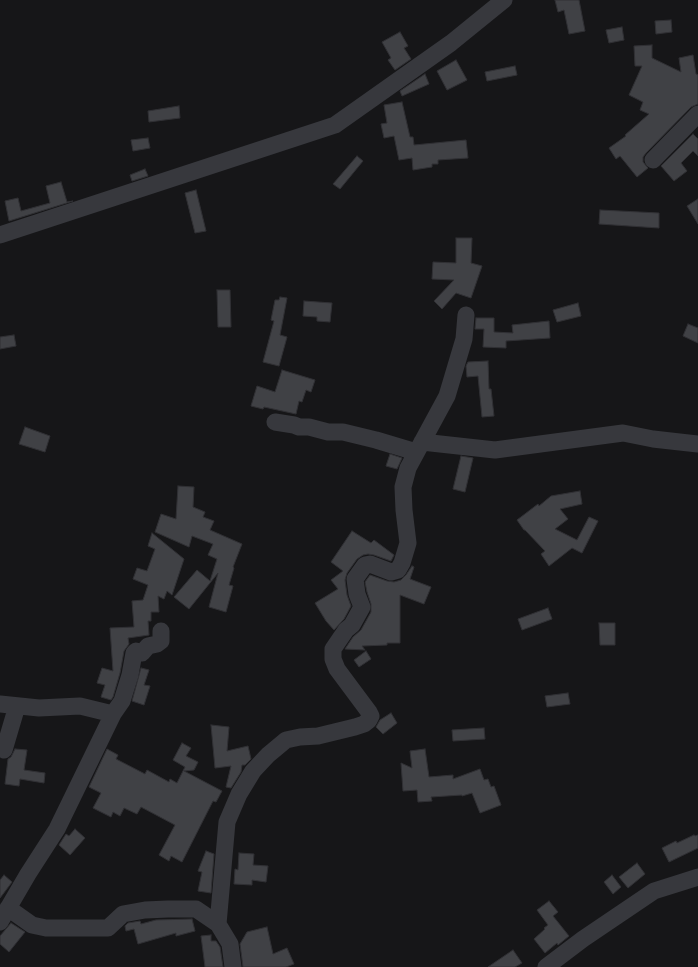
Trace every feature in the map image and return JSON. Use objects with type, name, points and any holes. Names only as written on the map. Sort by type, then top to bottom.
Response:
[{"type":"street","points":[[0,236],[328,128],[342,120],[451,43],[504,0]]},
{"type":"street","points":[[653,160],[698,114]]},
{"type":"street","points":[[218,924],[227,822],[239,794],[253,771],[268,755],[286,740],[300,737],[318,736],[355,727],[364,724],[371,716],[366,706],[337,669],[332,653],[337,642],[352,625],[362,607],[357,594],[355,579],[365,565],[370,564],[391,572],[398,570],[402,563],[408,544],[403,487],[408,468],[447,396],[464,338],[466,315]]},
{"type":"street","points":[[276,422],[299,427],[309,427],[328,432],[343,432],[376,440],[419,447],[495,450],[623,434],[698,444]]},
{"type":"street","points":[[161,631],[161,641],[157,644],[148,646],[142,653],[136,651],[134,654],[130,675],[122,701],[113,714],[57,829],[4,915],[32,925],[46,928],[108,928],[122,914],[145,910],[196,909],[218,924],[230,944],[233,967]]},
{"type":"street","points":[[0,704],[38,708],[80,706],[113,714]]},
{"type":"street","points":[[4,750],[17,706]]},
{"type":"street","points":[[546,967],[583,939],[654,891],[698,877]]},
{"type":"building","points":[[555,0],[579,0],[585,31],[569,34],[564,10],[558,12]]},
{"type":"building","points":[[671,20],[672,32],[656,34],[655,21]]},
{"type":"building","points":[[622,27],[624,40],[609,43],[606,30]]},
{"type":"building","points":[[400,32],[408,46],[404,48],[411,59],[395,70],[388,60],[391,58],[382,42]]},
{"type":"building","points":[[652,45],[652,58],[681,72],[679,58],[693,55],[696,74],[698,75],[698,104],[691,107],[646,153],[643,157],[643,162],[648,168],[637,177],[620,156],[616,159],[609,148],[626,136],[625,135],[649,114],[640,110],[643,102],[629,95],[642,66],[635,66],[634,46]]},
{"type":"building","points":[[456,60],[467,80],[447,90],[437,71]]},
{"type":"building","points":[[515,66],[517,75],[487,81],[485,72]]},
{"type":"building","points":[[425,74],[429,84],[402,96],[400,91]]},
{"type":"building","points":[[402,102],[410,137],[413,137],[414,145],[466,140],[468,158],[438,160],[438,164],[432,164],[432,167],[413,170],[412,158],[399,160],[394,136],[384,138],[381,124],[387,123],[384,105]]},
{"type":"building","points":[[179,106],[180,118],[149,122],[148,111]]},
{"type":"building","points":[[693,134],[698,139],[698,156],[693,151],[681,163],[687,171],[674,181],[661,166]]},
{"type":"building","points":[[148,138],[150,148],[133,151],[131,140]]},
{"type":"building","points":[[357,156],[363,161],[340,189],[333,184]]},
{"type":"building","points":[[145,169],[148,176],[132,181],[130,175]]},
{"type":"building","points":[[61,182],[67,202],[73,201],[9,221],[5,201],[18,198],[21,211],[50,203],[46,186]]},
{"type":"building","points":[[196,190],[206,231],[195,233],[185,193]]},
{"type":"building","points":[[698,199],[698,224],[687,206]]},
{"type":"building","points":[[600,210],[659,213],[659,228],[599,224]]},
{"type":"building","points":[[456,238],[472,238],[471,263],[482,266],[471,298],[456,293],[442,309],[434,301],[454,280],[432,279],[433,262],[456,263]]},
{"type":"building","points":[[217,290],[230,290],[231,327],[218,327]]},
{"type":"building","points":[[280,297],[287,298],[280,335],[287,337],[279,366],[263,362],[274,321],[271,320],[275,300],[279,300]]},
{"type":"building","points":[[304,301],[332,303],[330,322],[317,321],[317,317],[303,316]]},
{"type":"building","points":[[578,303],[581,316],[557,322],[553,310]]},
{"type":"building","points":[[476,318],[494,318],[494,332],[513,333],[512,325],[549,321],[550,338],[506,341],[506,348],[483,347],[484,329],[475,329]]},
{"type":"building","points":[[688,324],[698,328],[698,343],[683,336]]},
{"type":"building","points":[[14,335],[16,346],[0,349],[0,337]]},
{"type":"building","points":[[488,361],[489,389],[491,389],[494,416],[482,417],[478,376],[467,377],[466,366],[468,362]]},
{"type":"building","points":[[282,370],[315,380],[311,392],[306,390],[302,402],[299,401],[296,414],[264,407],[263,409],[251,406],[257,386],[275,392]]},
{"type":"building","points":[[25,427],[50,436],[45,452],[19,444]]},
{"type":"building","points":[[390,454],[402,458],[397,469],[386,466]]},
{"type":"building","points":[[461,456],[473,458],[465,492],[453,489]]},
{"type":"building","points":[[178,486],[194,487],[193,507],[205,512],[203,517],[214,521],[210,530],[242,544],[233,567],[229,585],[233,586],[226,612],[209,607],[218,573],[189,609],[174,597],[197,570],[210,581],[217,559],[208,555],[213,544],[192,536],[189,547],[155,532],[161,514],[176,519]]},
{"type":"building","points":[[580,491],[582,504],[560,509],[568,519],[555,529],[577,540],[589,517],[598,521],[582,553],[572,548],[549,566],[541,554],[545,551],[524,530],[517,520],[538,504],[539,506],[551,496]]},
{"type":"building","points":[[352,531],[371,543],[374,540],[394,555],[391,561],[368,554],[357,559],[347,573],[345,580],[347,595],[351,606],[344,619],[334,630],[326,621],[315,603],[338,589],[331,580],[343,571],[331,562]]},
{"type":"building","points":[[152,533],[184,559],[172,595],[167,591],[164,599],[158,596],[159,612],[151,612],[151,621],[148,621],[149,635],[128,638],[129,644],[124,651],[120,673],[111,700],[101,697],[105,685],[97,683],[102,668],[113,671],[110,628],[134,627],[132,601],[143,600],[148,585],[133,579],[137,568],[147,571],[155,549],[148,546]]},
{"type":"building","points":[[412,566],[414,567],[410,579],[431,587],[424,604],[400,595],[400,643],[362,646],[365,650],[345,649],[353,637],[361,630],[371,612],[371,604],[365,582],[370,575],[394,582],[401,580]]},
{"type":"building","points":[[548,608],[552,619],[522,630],[518,619]]},
{"type":"building","points":[[599,623],[615,623],[615,645],[600,645]]},
{"type":"building","points":[[366,651],[371,659],[359,667],[354,660]]},
{"type":"building","points":[[141,668],[149,670],[144,685],[150,686],[144,705],[132,701]]},
{"type":"building","points":[[568,693],[570,704],[547,707],[545,696]]},
{"type":"building","points":[[391,713],[397,723],[383,734],[376,727],[380,720]]},
{"type":"building","points":[[211,725],[229,727],[227,751],[248,746],[251,759],[245,765],[242,765],[241,772],[231,788],[226,787],[231,766],[215,768]]},
{"type":"building","points":[[484,728],[485,739],[453,741],[452,730]]},
{"type":"building","points":[[182,743],[191,748],[186,756],[198,762],[194,770],[184,771],[222,791],[216,802],[213,801],[182,862],[171,856],[169,861],[159,855],[175,825],[141,807],[137,814],[124,808],[120,816],[113,812],[111,817],[93,808],[101,793],[89,787],[107,749],[118,755],[116,759],[145,774],[147,770],[169,782],[170,779],[177,783],[185,767],[173,760]]},
{"type":"building","points":[[15,749],[27,750],[24,770],[45,773],[44,783],[20,779],[19,786],[5,784],[8,759],[11,757]]},
{"type":"building","points":[[425,749],[429,777],[453,775],[453,779],[480,769],[484,780],[488,779],[491,787],[494,786],[501,805],[480,813],[472,793],[462,796],[431,797],[432,801],[418,802],[417,790],[403,791],[401,763],[412,768],[410,751]]},
{"type":"building","points":[[75,829],[85,838],[70,855],[59,845],[66,834],[69,836]]},
{"type":"building","points":[[694,835],[698,835],[698,848],[669,862],[662,848],[676,841],[677,843]]},
{"type":"building","points":[[206,851],[214,854],[211,893],[198,891],[202,872],[198,871]]},
{"type":"building","points":[[239,853],[254,854],[253,865],[268,866],[266,882],[252,880],[252,885],[234,884],[235,869],[238,870]]},
{"type":"building","points":[[637,863],[645,874],[628,888],[619,877]]},
{"type":"building","points":[[4,875],[12,882],[0,898],[0,880]]},
{"type":"building","points":[[612,875],[621,887],[613,894],[604,882]]},
{"type":"building","points":[[549,901],[558,912],[553,916],[569,936],[558,945],[557,943],[545,953],[534,939],[548,925],[537,910]]},
{"type":"building","points":[[192,919],[195,931],[176,936],[176,933],[138,944],[134,929],[126,931],[125,926],[128,923],[140,921],[141,924],[156,920]]},
{"type":"building","points":[[11,923],[25,932],[9,952],[0,944],[0,936]]},
{"type":"building","points":[[267,927],[273,954],[287,948],[294,964],[286,967],[243,967],[240,944],[247,932]]},
{"type":"building","points":[[211,935],[211,941],[216,941],[220,947],[223,967],[205,967],[201,936]]},
{"type":"building","points":[[513,950],[522,963],[515,967],[488,967]]}]
